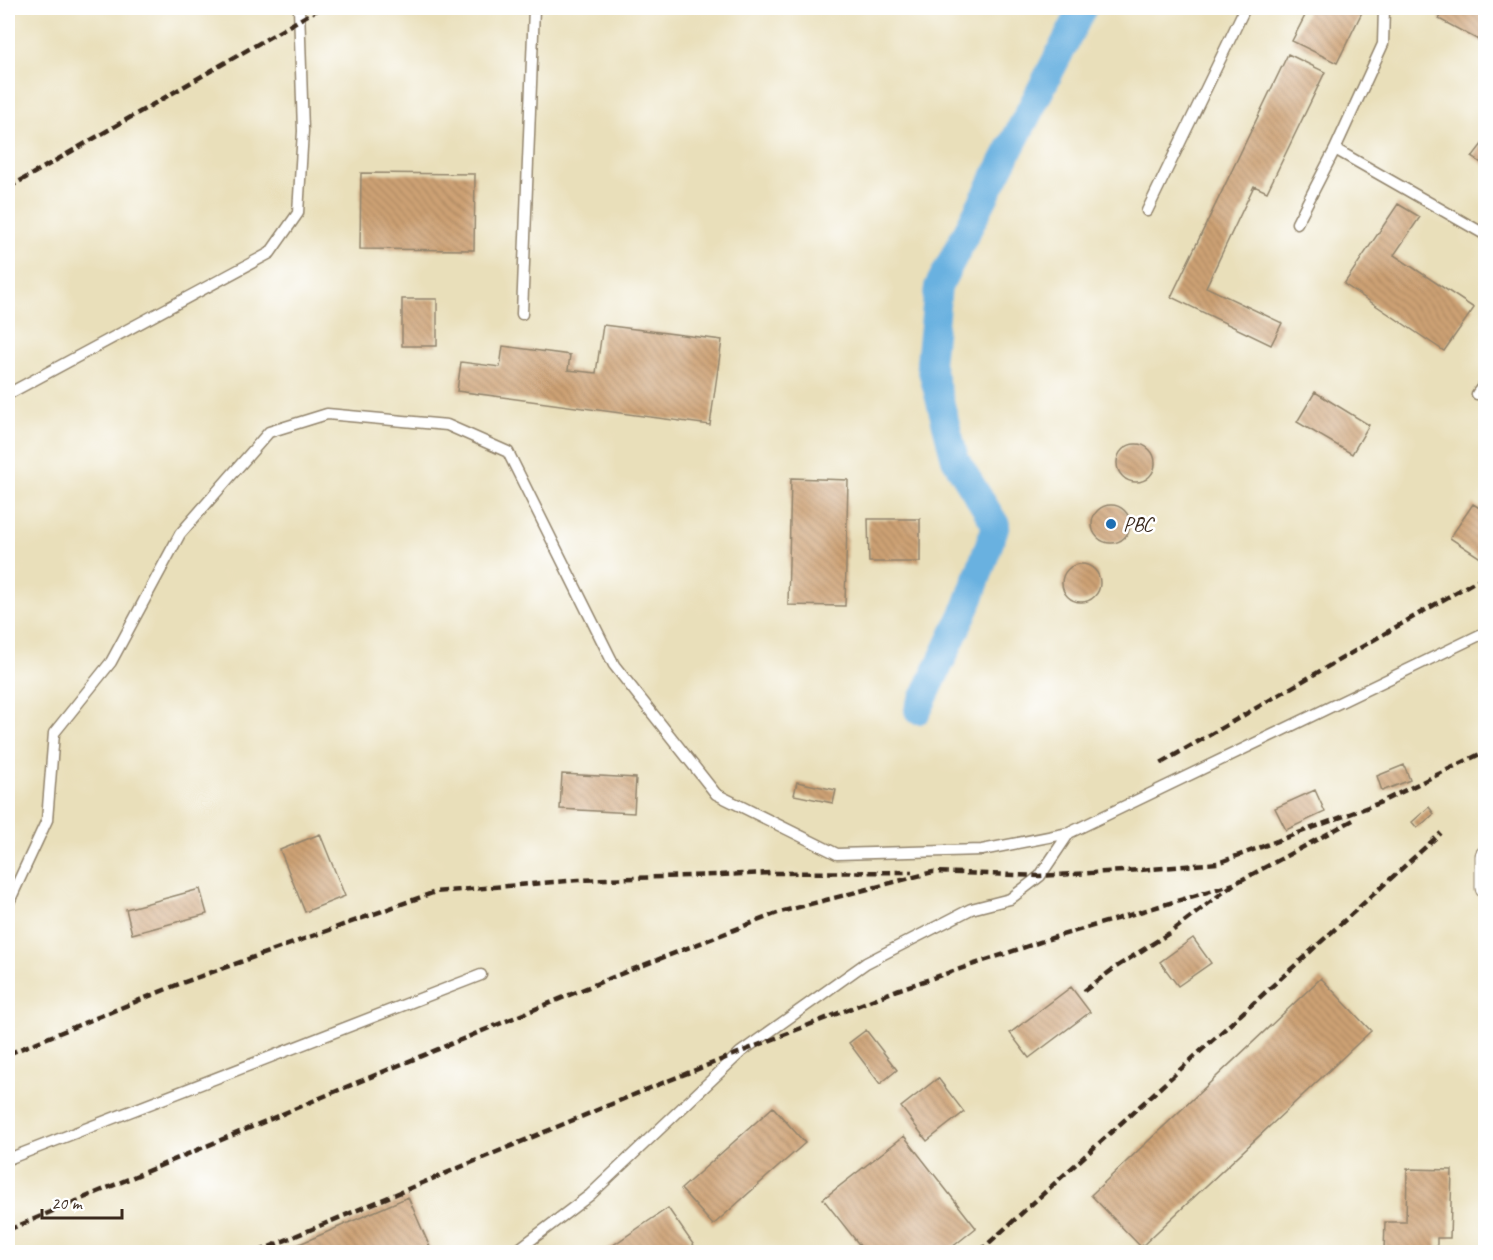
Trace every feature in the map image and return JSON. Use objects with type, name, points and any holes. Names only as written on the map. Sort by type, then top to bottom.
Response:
[{"type":"street","points":[[1485,856],[1485,888]]},
{"type":"lane","points":[[8,394],[270,253],[298,213],[303,131],[299,8]]},
{"type":"lane","points":[[522,314],[534,8]]},
{"type":"lane","points":[[1148,211],[1245,8]]},
{"type":"lane","points":[[1297,224],[1335,150],[1383,44],[1384,8]]},
{"type":"lane","points":[[1335,150],[1485,235]]},
{"type":"lane","points":[[1477,394],[1485,382]]},
{"type":"lane","points":[[8,904],[47,820],[54,733],[111,662],[180,534],[269,432],[327,414],[447,425],[508,452],[614,665],[716,794],[837,854],[982,850],[1069,833],[1485,632]]},
{"type":"lane","points":[[514,1252],[590,1195],[741,1052],[866,963],[971,909],[1010,899],[1040,876],[1069,833]]},
{"type":"lane","points":[[8,1159],[480,975]]},
{"type":"building","points":[[1309,8],[1364,8],[1337,63],[1292,41]]},
{"type":"building","points":[[1445,8],[1472,8],[1486,15],[1486,44],[1439,19]]},
{"type":"building","points":[[1288,54],[1325,72],[1267,192],[1254,186],[1206,287],[1282,323],[1271,345],[1171,297]]},
{"type":"building","points":[[1486,139],[1486,166],[1472,157]]},
{"type":"building","points":[[361,173],[475,174],[474,250],[360,249]]},
{"type":"building","points":[[1398,204],[1420,217],[1394,255],[1474,308],[1444,351],[1344,284]]},
{"type":"building","points":[[402,299],[437,299],[437,346],[402,346]]},
{"type":"building","points":[[603,325],[722,340],[710,425],[457,391],[461,362],[500,367],[503,346],[570,355],[568,370],[596,373]]},
{"type":"building","points":[[1315,392],[1369,425],[1352,454],[1297,422]]},
{"type":"building","name":"РВС","points":[[1136,444],[1150,449],[1155,463],[1150,477],[1136,482],[1122,477],[1117,463],[1122,449]]},
{"type":"building","points":[[791,478],[848,480],[845,606],[788,605]]},
{"type":"building","points":[[1473,504],[1486,512],[1486,554],[1482,559],[1450,538]]},
{"type":"building","name":"РВС","points":[[1111,505],[1125,510],[1130,524],[1125,538],[1111,543],[1097,538],[1092,524],[1097,510]]},
{"type":"building","points":[[868,519],[920,519],[920,562],[869,562]]},
{"type":"building","name":"РВС","points":[[1081,564],[1095,569],[1100,583],[1095,597],[1081,602],[1067,597],[1062,583],[1067,569]]},
{"type":"building","points":[[1404,765],[1410,780],[1382,791],[1377,776]]},
{"type":"building","points":[[562,774],[636,778],[634,813],[560,809]]},
{"type":"building","points":[[797,782],[836,790],[833,803],[794,795]]},
{"type":"building","points":[[1315,790],[1325,812],[1286,830],[1275,808]]},
{"type":"building","points":[[1429,807],[1434,814],[1417,828],[1412,822]]},
{"type":"building","points":[[320,834],[345,896],[305,912],[280,850]]},
{"type":"building","points":[[200,889],[207,914],[132,934],[126,909]]},
{"type":"building","points":[[1193,938],[1211,963],[1178,986],[1160,962]]},
{"type":"building","points":[[1321,978],[1371,1031],[1141,1247],[1091,1195]]},
{"type":"building","points":[[1071,987],[1090,1012],[1029,1058],[1010,1033]]},
{"type":"building","points":[[866,1030],[897,1070],[880,1084],[849,1043]]},
{"type":"building","points":[[938,1078],[964,1112],[927,1141],[901,1107]]},
{"type":"building","points":[[773,1107],[805,1143],[713,1225],[681,1189]]},
{"type":"building","points":[[904,1136],[976,1228],[946,1252],[865,1252],[823,1199]]},
{"type":"building","points":[[1407,1169],[1452,1170],[1450,1238],[1437,1238],[1437,1252],[1384,1252],[1385,1222],[1406,1222]]},
{"type":"building","points":[[408,1197],[432,1252],[281,1252]]},
{"type":"building","points":[[668,1208],[695,1247],[686,1252],[603,1252]]},
{"type":"waterway","points":[[918,710],[967,606],[996,525],[955,459],[930,363],[938,287],[1083,8]]},
{"type":"railway","points":[[8,188],[320,8]]},
{"type":"railway","points":[[1161,763],[1486,575]]},
{"type":"railway","points":[[8,1230],[613,977],[780,912],[933,872],[1040,876],[1218,863],[1379,803],[1486,751]]},
{"type":"railway","points":[[1084,991],[1116,967],[1171,932],[1234,884],[1357,818]]},
{"type":"railway","points":[[979,1252],[1441,833]]},
{"type":"railway","points":[[8,1054],[179,984],[435,892],[579,880],[772,873],[912,872]]},
{"type":"railway","points":[[257,1252],[650,1088],[897,990],[1052,938],[1234,884]]},
{"type":"place","name":"РВС","points":[[1111,524]]}]
